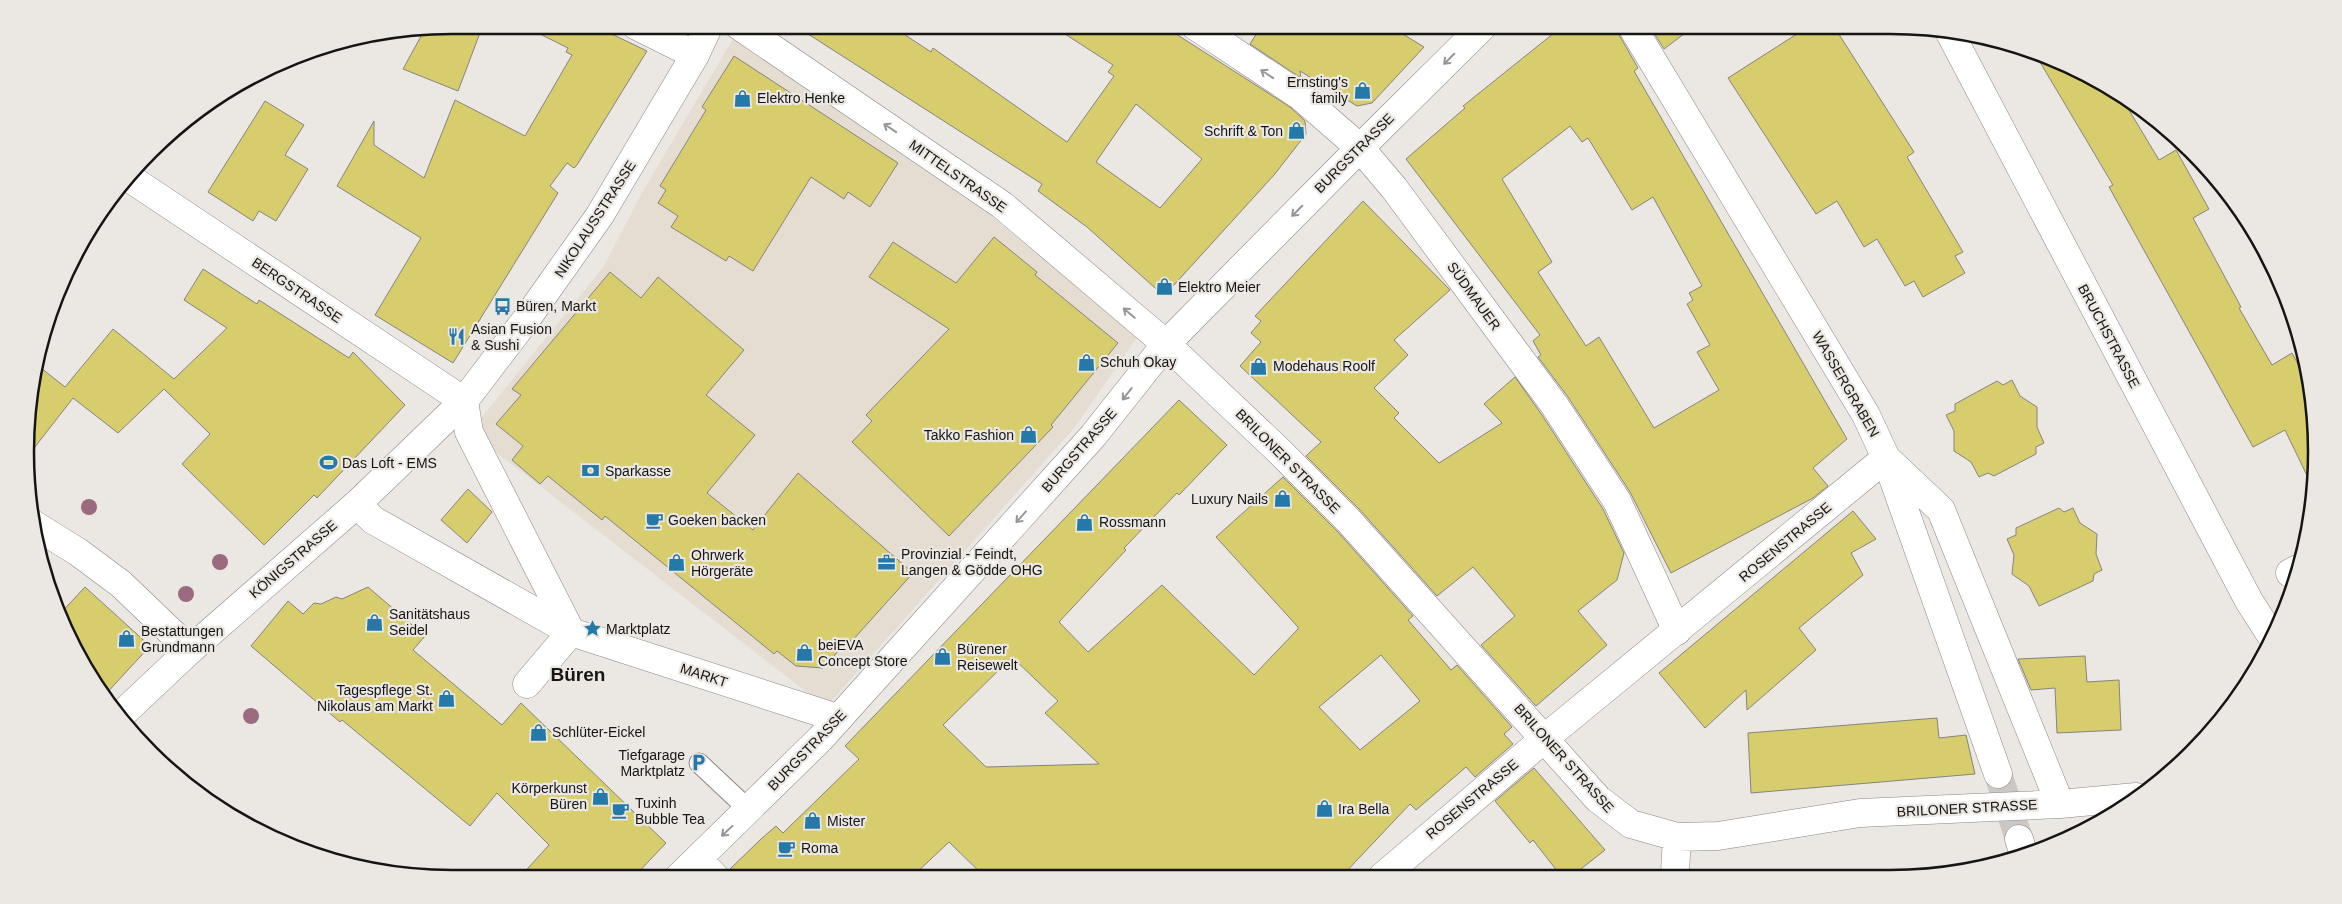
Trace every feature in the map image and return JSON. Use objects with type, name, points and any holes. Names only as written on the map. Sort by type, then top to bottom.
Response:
[{"type":"street","points":[[652,34],[695,55]]},
{"type":"street","name":"NIKOLAUSSTRASSE","points":[[464,401],[525,321],[600,215],[695,55],[705,34]]},
{"type":"street","name":"MITTELSTRASSE","points":[[751,34],[1002,205],[1166,344]]},
{"type":"street","name":"SÜDMAUER","points":[[1208,34],[1299,95],[1360,148],[1394,188],[1555,406],[1617,501],[1677,631]]},
{"type":"street","name":"BURGSTRASSE","points":[[686,870],[749,810],[835,722],[1093,436],[1166,344],[1475,34]]},
{"type":"street","name":"WASSERGRABEN","points":[[1636,34],[1866,415],[1886,458],[1998,774]]},
{"type":"street","name":"BRUCHSTRASSE","points":[[1953,38],[2244,592],[2268,630]]},
{"type":"street","name":"BERGSTRASSE","points":[[134,181],[464,401]]},
{"type":"street","name":"BRILONER STRASSE","points":[[1166,344],[1278,448],[1348,520],[1598,799],[1616,815],[1630,824],[1677,837],[1718,836],[1860,812],[2060,804],[2125,798]]},
{"type":"street","points":[[464,401],[469,432],[571,632],[527,684]]},
{"type":"street","name":"KÖNIGSTRASSE","points":[[124,712],[190,650],[357,504],[464,401]]},
{"type":"street","points":[[1886,458],[1941,510],[2060,804]]},
{"type":"street","name":"ROSENSTRASSE","points":[[1390,870],[1545,738],[1886,458]]},
{"type":"street","name":"MARKT","points":[[357,504],[373,520],[571,632],[828,715],[835,722]]},
{"type":"street","points":[[41,529],[78,552],[121,584],[190,650]]},
{"type":"street","points":[[1675,870],[1677,837]]},
{"type":"street","points":[[698,859],[708,870]]},
{"type":"lane","points":[[699,763],[749,810]]},
{"type":"shaded area","points":[[733,39],[990,215],[1137,337],[1075,427],[826,707],[470,432],[604,266],[643,191]]},
{"type":"building","points":[[480,34],[458,91],[403,69],[422,35]]},
{"type":"building","points":[[540,34],[612,34],[647,51],[577,165],[574,168],[567,163],[550,186],[558,193],[453,363],[375,315],[421,238],[337,186],[374,121],[374,145],[424,178],[455,100],[525,136],[572,55],[566,52],[568,48]]},
{"type":"building","points":[[808,34],[904,34],[931,52],[933,48],[1067,142],[1114,76],[1108,72],[1113,65],[1065,34],[1176,34],[1290,107],[1305,121],[1306,134],[1274,175],[1164,296],[1087,227],[1038,191],[1042,184]],"holes":[[[1136,104],[1202,159],[1160,208],[1096,162]]]},
{"type":"building","points":[[1256,34],[1403,34],[1424,47],[1372,103],[1357,106],[1300,71],[1301,78],[1250,44]]},
{"type":"building","points":[[1553,34],[1619,34],[1638,68],[1634,71],[1847,439],[1813,468],[1828,486],[1813,498],[1671,573],[1630,492],[1568,397],[1538,357],[1541,355],[1533,341],[1540,335],[1406,159],[1465,108],[1463,106]],"holes":[[[1570,126],[1582,142],[1588,138],[1632,210],[1653,197],[1702,286],[1689,293],[1693,300],[1687,304],[1710,345],[1697,352],[1719,390],[1654,428],[1599,337],[1586,346],[1538,272],[1552,262],[1502,179]]]},
{"type":"building","points":[[1655,34],[1684,34],[1664,49]]},
{"type":"building","points":[[1797,34],[1839,34],[1914,152],[1907,157],[1963,252],[1955,256],[1965,273],[1923,297],[1914,281],[1905,286],[1877,239],[1864,247],[1837,201],[1816,214],[1728,78]]},
{"type":"building","points":[[734,56],[898,163],[870,207],[848,192],[844,199],[811,177],[753,271],[729,256],[726,261],[671,227],[678,216],[658,203],[666,190],[660,186],[706,110],[702,107]]},
{"type":"building","points":[[2040,62],[2075,77],[2128,108],[2159,160],[2176,150],[2209,209],[2193,218],[2241,307],[2239,308],[2272,365],[2292,353],[2299,366],[2305,397],[2308,452],[2307,476],[2285,430],[2253,447],[2109,187],[2113,185]]},
{"type":"building","points":[[265,101],[304,125],[285,155],[308,169],[276,221],[259,211],[253,221],[208,192]]},
{"type":"building","points":[[1363,201],[1450,290],[1394,340],[1408,355],[1374,388],[1399,413],[1394,418],[1439,463],[1502,423],[1484,404],[1515,377],[1603,509],[1624,553],[1617,580],[1578,611],[1607,645],[1536,706],[1481,645],[1515,616],[1473,567],[1437,596],[1360,510],[1306,456],[1321,442],[1240,366],[1261,342],[1251,333],[1261,321],[1255,316]]},
{"type":"building","points":[[994,237],[1037,272],[1035,275],[1118,343],[1051,425],[1053,427],[949,536],[852,442],[872,421],[866,415],[949,329],[869,277],[893,242],[956,283]]},
{"type":"building","points":[[203,269],[257,304],[259,300],[349,358],[353,352],[405,405],[317,498],[314,495],[264,545],[182,464],[210,434],[164,389],[118,433],[73,398],[34,448],[37,397],[42,369],[65,387],[113,329],[174,379],[227,328],[184,300]]},
{"type":"building","points":[[610,272],[641,298],[658,277],[744,350],[706,395],[755,435],[707,493],[753,530],[798,473],[913,573],[851,642],[849,639],[823,668],[796,666],[777,651],[774,654],[605,516],[602,520],[548,476],[540,484],[512,460],[523,446],[496,424],[521,395],[512,389]]},
{"type":"building","points":[[2012,380],[2020,396],[2037,407],[2037,427],[2044,443],[2036,447],[2036,454],[1994,476],[1988,473],[1979,477],[1971,462],[1954,451],[1954,431],[1946,415],[1955,411],[1955,404],[1997,381],[2003,385]]},
{"type":"building","points":[[1179,400],[1227,445],[1124,548],[1126,550],[1059,622],[1088,652],[1162,585],[1254,675],[1298,627],[1216,537],[1283,477],[1337,531],[1413,616],[1408,620],[1451,670],[1457,665],[1512,727],[1504,734],[1513,744],[1475,777],[1466,767],[1416,810],[1410,804],[1348,870],[978,870],[949,842],[919,870],[729,870],[776,826],[783,833],[859,759],[845,746]],"holes":[[[1381,655],[1420,701],[1360,750],[1319,707]],[[1012,657],[1058,701],[1045,713],[1099,764],[986,767],[943,725]]]},
{"type":"building","points":[[468,489],[492,512],[467,543],[441,520]]},
{"type":"building","points":[[2059,508],[2064,512],[2073,508],[2080,523],[2097,534],[2096,554],[2102,570],[2094,574],[2093,581],[2039,606],[2029,586],[2012,574],[2014,555],[2007,539],[2016,535],[2016,528]]},
{"type":"building","points":[[1853,511],[1876,539],[1851,553],[1863,575],[1799,628],[1816,650],[1747,710],[1746,690],[1705,728],[1659,673]]},
{"type":"building","points":[[85,587],[150,646],[109,691],[77,637],[65,609]]},
{"type":"building","points":[[368,587],[425,636],[413,650],[502,725],[521,703],[666,843],[640,870],[526,870],[549,845],[497,793],[470,826],[342,720],[340,722],[251,646],[288,601],[303,614],[314,603],[321,604],[336,597],[342,599]]},
{"type":"building","points":[[2085,656],[2087,682],[2119,680],[2121,730],[2057,733],[2055,688],[2031,690],[2018,659]]},
{"type":"building","points":[[1937,718],[1939,738],[1966,735],[1975,774],[1751,793],[1748,733]]},
{"type":"building","points":[[1534,768],[1605,850],[1580,870],[1556,870],[1533,840],[1530,843],[1495,801]]},
{"type":"tunnel","points":[[1998,774],[2019,839]]},
{"type":"place","name":"Ernsting's family","points":[[1362,90]]},
{"type":"place","name":"Elektro Henke","points":[[743,98]]},
{"type":"place","name":"Schrift & Ton","points":[[1297,131]]},
{"type":"place","name":"Elektro Meier","points":[[1164,287]]},
{"type":"place","name":"Büren, Markt","points":[[502,306]]},
{"type":"place","name":"Asian Fusion & Sushi","points":[[457,337]]},
{"type":"place","name":"Schuh Okay","points":[[1086,362]]},
{"type":"place","name":"Modehaus Roolf","points":[[1259,366]]},
{"type":"place","name":"Takko Fashion","points":[[1028,435]]},
{"type":"place","name":"Das Loft - EMS","points":[[328,463]]},
{"type":"place","name":"Sparkasse","points":[[591,471]]},
{"type":"place","name":"Luxury Nails","points":[[1282,499]]},
{"type":"place","name":"Goeken backen","points":[[654,520]]},
{"type":"place","name":"Rossmann","points":[[1085,522]]},
{"type":"place","name":"Provinzial - Feindt, Langen & Gödde OHG","points":[[887,562]]},
{"type":"place","name":"Ohrwerk Hörgeräte","points":[[677,563]]},
{"type":"place","name":"Sanitätshaus Seidel","points":[[375,622]]},
{"type":"place","name":"Marktplatz","points":[[592,629]]},
{"type":"place","name":"Bestattungen Grundmann","points":[[127,639]]},
{"type":"place","name":"beiEVA Concept Store","points":[[804,653]]},
{"type":"place","name":"Bürener Reisewelt","points":[[943,657]]},
{"type":"place","name":"Tagespflege St. Nikolaus am Markt","points":[[447,698]]},
{"type":"place","name":"Schlüter-Eickel","points":[[538,732]]},
{"type":"place","name":"Tiefgarage Marktplatz","points":[[699,763]]},
{"type":"place","name":"Körperkunst Büren","points":[[601,796]]},
{"type":"place","name":"Ira Bella","points":[[1324,809]]},
{"type":"place","name":"Tuxinh Bubble Tea","points":[[621,811]]},
{"type":"place","name":"Mister","points":[[813,821]]},
{"type":"place","name":"Roma","points":[[787,848]]},
{"type":"district","name":"Büren","points":[[578,674]]}]
